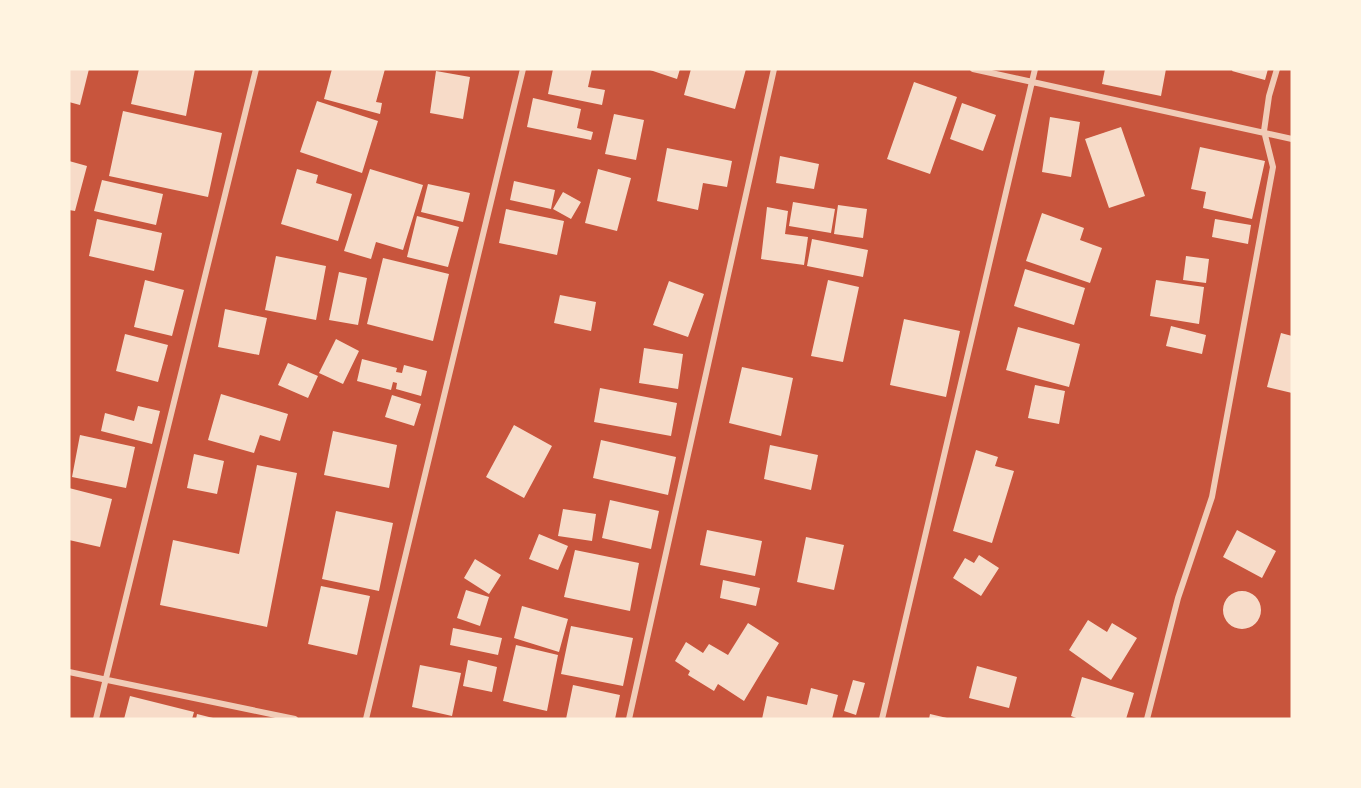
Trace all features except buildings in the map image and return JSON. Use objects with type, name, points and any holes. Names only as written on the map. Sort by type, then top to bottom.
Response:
[{"type":"street","points":[[96,719],[256,69]]},
{"type":"street","points":[[366,719],[523,69]]},
{"type":"street","points":[[629,719],[774,69]]},
{"type":"street","points":[[973,69],[1264,131],[1292,139]]},
{"type":"street","points":[[882,719],[1035,69]]},
{"type":"street","points":[[1147,719],[1178,598],[1212,497],[1273,167],[1264,131],[1277,69]]},
{"type":"street","points":[[69,672],[295,719]]}]
